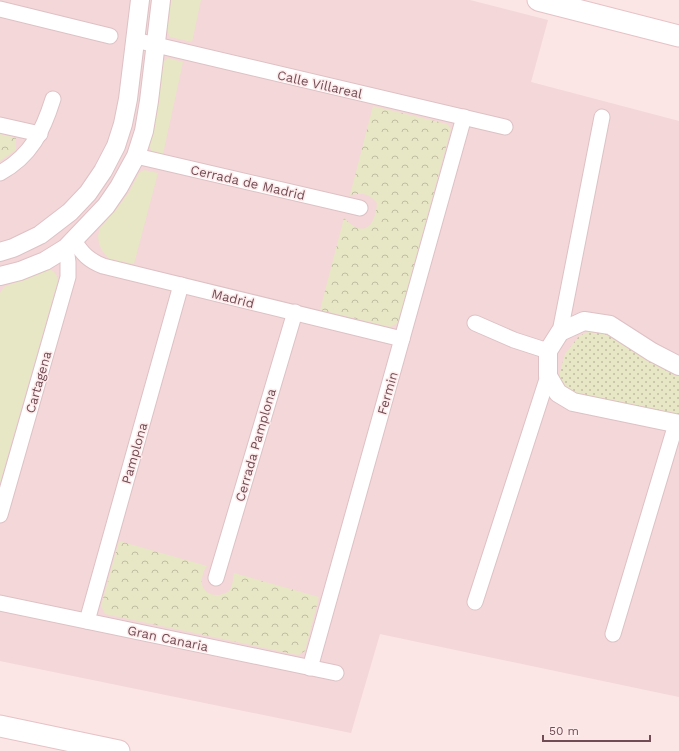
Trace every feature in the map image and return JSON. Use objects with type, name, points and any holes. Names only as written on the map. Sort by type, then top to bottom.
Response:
[{"type":"main road","points":[[538,0],[679,36]]},
{"type":"main road","points":[[0,726],[119,751]]},
{"type":"street","points":[[0,252],[13,248],[40,235],[70,212],[88,193],[103,172],[116,146],[123,124],[128,99],[140,0]]},
{"type":"street","points":[[0,276],[20,272],[45,261],[70,244],[106,206],[119,187],[136,156],[144,131],[150,101],[160,0]]},
{"type":"street","points":[[0,9],[110,36]]},
{"type":"street","name":"Calle Villareal","points":[[135,40],[505,127]]},
{"type":"street","points":[[0,173],[17,162],[40,134],[47,119],[53,99]]},
{"type":"street","points":[[475,602],[548,376],[548,350],[560,332],[602,117]]},
{"type":"street","name":"Fermin","points":[[310,668],[464,118]]},
{"type":"street","points":[[0,125],[40,134]]},
{"type":"street","name":"Cerrada de Madrid","points":[[136,156],[360,208]]},
{"type":"street","name":"Madrid","points":[[70,244],[91,261],[103,266],[402,339]]},
{"type":"street","name":"Cartagena","points":[[0,516],[68,277],[70,244]]},
{"type":"street","name":"Pamplona","points":[[87,621],[181,285]]},
{"type":"street","name":"Cerrada Pamplona","points":[[216,578],[294,312]]},
{"type":"street","points":[[560,332],[584,321],[610,325],[652,352],[679,366]]},
{"type":"street","points":[[474,323],[514,340],[548,350]]},
{"type":"street","points":[[548,376],[558,393],[573,402],[678,424],[613,634]]},
{"type":"street","name":"Gran Canaria","points":[[0,603],[336,673]]},
{"type":"shaded area","points":[[0,0],[470,0],[548,20],[531,82],[679,121],[679,697],[380,634],[351,733],[0,661]]},
{"type":"green space","points":[[171,0],[201,0],[192,42],[170,37],[167,30]]},
{"type":"green space","points":[[168,58],[183,62],[163,154],[152,152],[149,145],[158,103],[163,62]]},
{"type":"green space","points":[[373,106],[447,124],[451,129],[398,323],[390,327],[320,310],[344,218],[357,228],[362,229],[371,224],[376,212],[377,203],[371,197],[365,194],[350,195]]},
{"type":"green space","points":[[0,134],[16,138],[16,150],[0,161]]},
{"type":"green space","points":[[144,170],[158,173],[134,264],[109,259],[99,244],[98,236],[100,228],[129,192],[139,173]]},
{"type":"green space","points":[[47,269],[54,272],[58,280],[0,483],[0,293],[4,287]]},
{"type":"green space","points":[[599,327],[679,374],[679,421],[574,399],[560,385],[560,372],[565,354],[579,336]]},
{"type":"green space","points":[[119,541],[207,566],[203,573],[202,582],[206,592],[213,595],[220,595],[229,591],[234,573],[319,597],[305,651],[298,655],[105,614],[101,606]]}]
